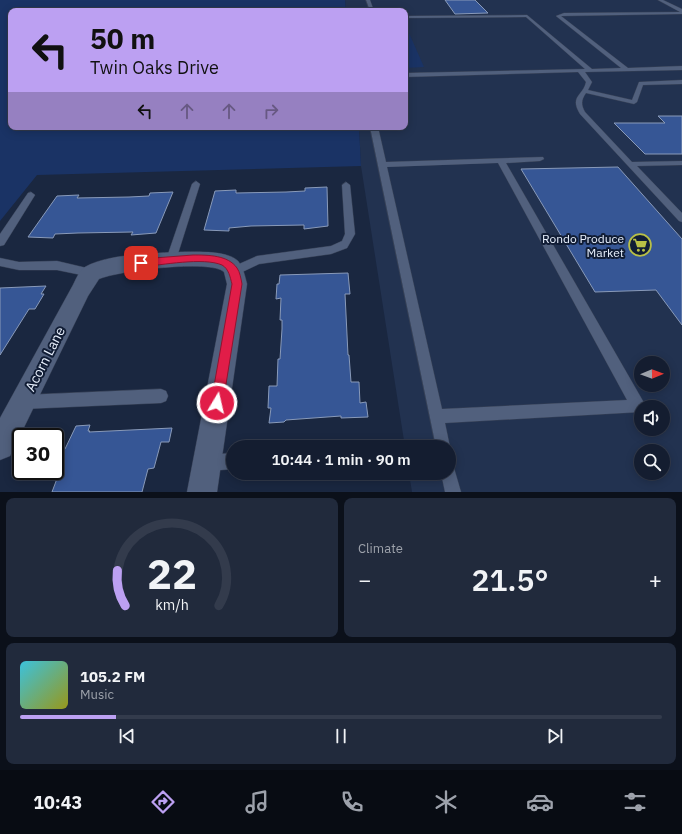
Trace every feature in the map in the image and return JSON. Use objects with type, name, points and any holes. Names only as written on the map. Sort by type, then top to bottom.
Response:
[{"type":"street","points":[[91,274],[111,266],[193,258],[211,259],[226,263],[234,271],[237,284],[202,492]]},
{"type":"street","name":"Acorn Lane","points":[[0,446],[80,290],[91,274]]},
{"type":"lane","points":[[660,0],[682,12]]},
{"type":"lane","points":[[627,70],[558,16],[564,14],[682,12]]},
{"type":"lane","points":[[408,17],[527,16],[592,71]]},
{"type":"lane","points":[[408,75],[682,68]]},
{"type":"lane","points":[[580,71],[589,79],[590,82],[589,86],[579,98],[579,107],[582,113],[682,219]]},
{"type":"lane","points":[[584,91],[634,102],[640,83],[682,82]]},
{"type":"lane","points":[[375,130],[441,440]]},
{"type":"lane","points":[[382,165],[540,159]]},
{"type":"lane","points":[[436,416],[638,406],[500,160]]},
{"type":"lane","points":[[630,164],[682,163]]},
{"type":"lane","points":[[171,260],[196,184]]},
{"type":"lane","points":[[234,271],[257,260],[274,256],[324,251],[342,247],[348,242],[350,234],[346,185]]},
{"type":"lane","points":[[0,242],[31,195]]},
{"type":"lane","points":[[0,262],[9,266],[52,265],[71,267],[91,274]]},
{"type":"lane","points":[[23,402],[161,396]]},
{"type":"lane","points":[[207,463],[226,462]]},
{"type":"lane","points":[[450,480],[453,492]]},
{"type":"shaded area","points":[[0,0],[345,0],[346,8],[8,8],[8,130],[359,130],[361,166],[37,175],[0,221]]},
{"type":"shaded area","points":[[345,0],[682,0],[682,492],[412,492],[410,480],[456,480],[456,440],[404,440],[361,166],[359,130],[408,130],[408,8],[346,8]]},
{"type":"shaded area","points":[[408,31],[424,67],[408,68]]},
{"type":"building","points":[[445,0],[475,0],[488,13],[455,14]]},
{"type":"building","points":[[658,116],[682,116],[682,154],[645,154],[614,123],[665,123]]},
{"type":"building","points":[[618,167],[682,239],[682,325],[656,290],[595,292],[521,169]]},
{"type":"building","points":[[327,187],[328,226],[304,229],[304,225],[251,226],[229,228],[229,231],[204,230],[215,191],[236,190],[236,193],[286,192],[305,191],[305,188]]},
{"type":"building","points":[[173,192],[156,233],[131,235],[133,232],[78,233],[55,234],[53,238],[28,237],[57,196],[79,195],[77,198],[129,197],[149,196],[150,193]]},
{"type":"building","points":[[348,273],[350,294],[345,294],[351,382],[359,382],[360,403],[366,402],[368,417],[341,418],[341,416],[286,420],[284,422],[269,423],[271,408],[268,408],[269,386],[277,386],[278,359],[280,359],[282,329],[282,320],[280,320],[281,298],[276,299],[277,284],[279,284],[280,275]]},
{"type":"building","points":[[46,286],[41,294],[44,294],[35,309],[29,309],[0,355],[0,288]]},
{"type":"building","points":[[90,425],[89,432],[172,428],[169,442],[161,442],[154,468],[148,469],[142,492],[52,492],[56,480],[64,480],[64,449],[76,426]]},
{"type":"place","name":"Rondo Produce Market","points":[[640,245]]},
{"type":"route","points":[[141,263],[193,258],[211,259],[226,263],[234,271],[237,284],[217,403]]}]
